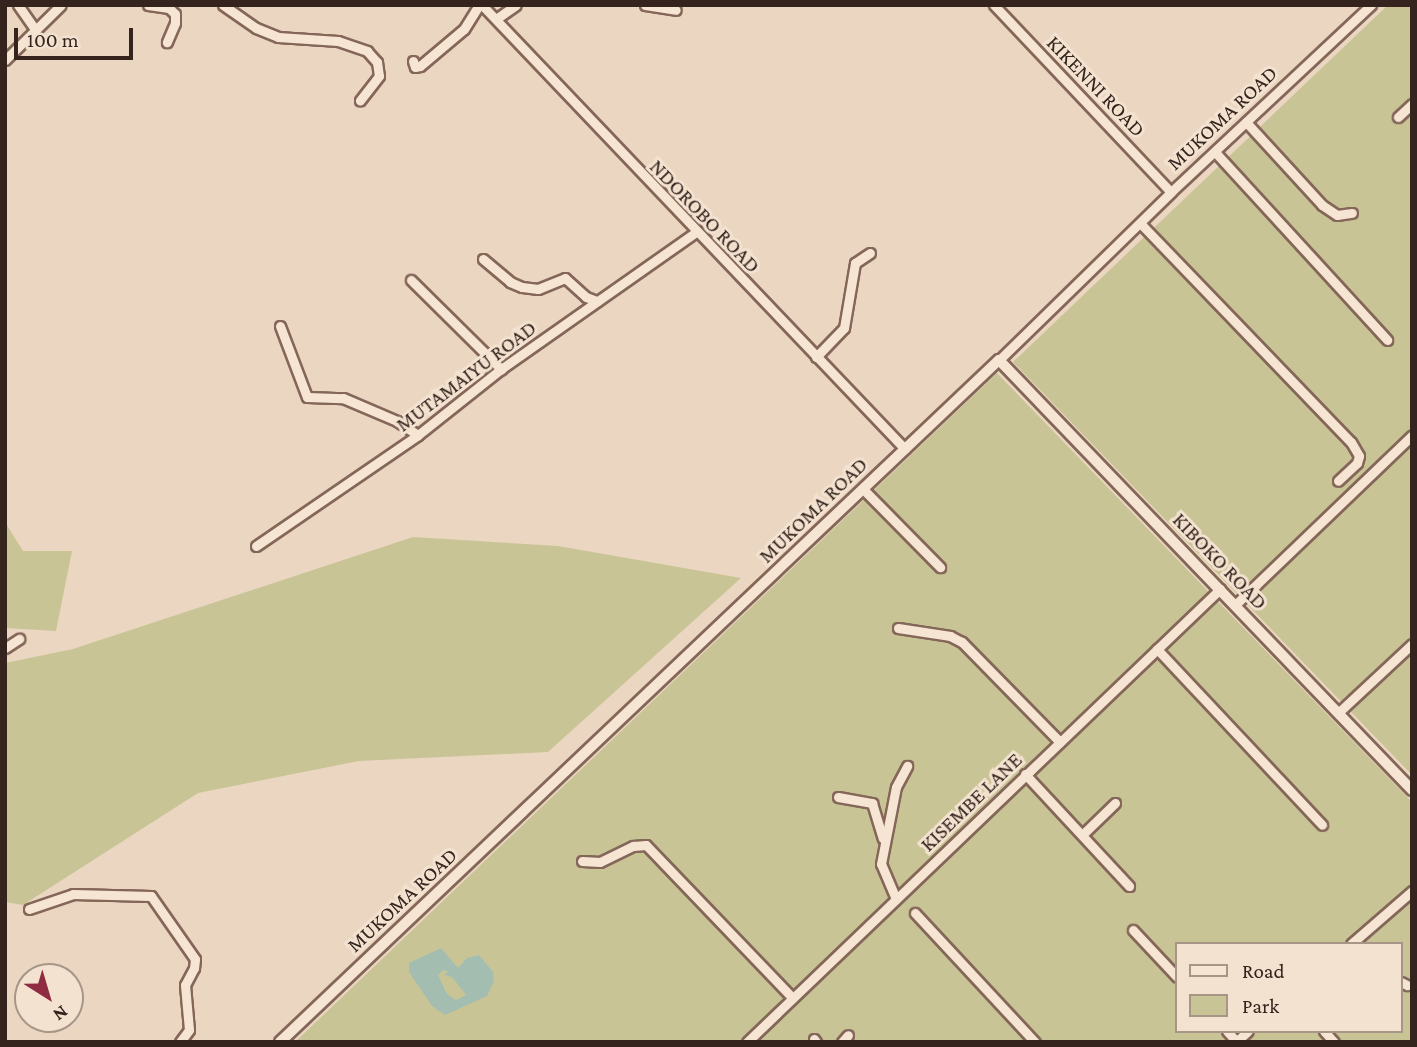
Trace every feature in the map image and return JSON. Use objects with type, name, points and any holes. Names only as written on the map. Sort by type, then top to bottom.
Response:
[{"type":"street","points":[[18,5],[35,29]]},
{"type":"street","points":[[5,60],[61,5]]},
{"type":"street","points":[[148,5],[169,8],[175,14],[175,23],[167,42]]},
{"type":"street","points":[[223,5],[256,28],[278,37],[338,41],[367,51],[377,62],[379,76],[360,100]]},
{"type":"street","points":[[413,61],[415,66],[420,66],[464,29],[481,5]]},
{"type":"street","name":"NDOROBO ROAD","points":[[481,5],[905,449]]},
{"type":"street","points":[[496,19],[516,5]]},
{"type":"street","points":[[645,5],[676,10]]},
{"type":"street","name":"KIKENNI ROAD","points":[[994,5],[1171,192]]},
{"type":"street","name":"MUKOMA ROAD","points":[[280,1042],[999,360],[1171,192],[1371,5]]},
{"type":"street","points":[[1398,117],[1412,104]]},
{"type":"street","points":[[1246,122],[1322,205],[1337,215],[1353,213]]},
{"type":"street","points":[[1215,152],[1387,340]]},
{"type":"street","points":[[1140,223],[1351,442],[1359,456],[1357,463],[1338,481]]},
{"type":"street","name":"MUTAMAIYU ROAD","points":[[256,546],[418,435],[501,369],[696,232]]},
{"type":"street","points":[[816,357],[844,328],[855,263],[870,253]]},
{"type":"street","points":[[484,259],[510,282],[522,287],[538,289],[565,278],[586,297],[597,301]]},
{"type":"street","points":[[411,280],[501,369]]},
{"type":"street","points":[[280,326],[307,397],[343,398],[397,421],[418,435]]},
{"type":"street","name":"KIBOKO ROAD","points":[[999,360],[1412,790]]},
{"type":"street","points":[[1235,605],[1412,435]]},
{"type":"street","points":[[863,489],[940,567]]},
{"type":"street","name":"KISEMBE LANE","points":[[747,1042],[1220,589]]},
{"type":"street","points":[[898,628],[950,636],[962,642],[1060,742]]},
{"type":"street","points":[[5,648],[19,639]]},
{"type":"street","points":[[1338,713],[1412,644]]},
{"type":"street","points":[[1157,649],[1322,825]]},
{"type":"street","points":[[895,899],[881,868],[896,787],[907,766]]},
{"type":"street","points":[[1025,774],[1129,886]]},
{"type":"street","points":[[838,797],[872,803],[878,814],[885,844]]},
{"type":"street","points":[[1082,835],[1115,803]]},
{"type":"street","points":[[582,861],[600,862],[633,846],[646,845],[792,997]]},
{"type":"street","points":[[1353,942],[1412,891]]},
{"type":"street","points":[[29,908],[73,894],[147,894],[151,897],[195,959],[194,968],[185,985],[189,1030],[180,1042]]},
{"type":"street","points":[[915,913],[1035,1042]]},
{"type":"street","points":[[1133,930],[1176,976]]},
{"type":"green space","points":[[1388,5],[1412,5],[1412,775],[1013,362]]},
{"type":"green space","points":[[997,373],[1412,802],[1412,1042],[295,1042]]},
{"type":"green space","points":[[5,522],[23,551],[72,551],[56,631],[5,628]]},
{"type":"green space","points":[[413,537],[558,546],[741,578],[548,752],[359,761],[198,793],[23,905],[5,902],[5,663],[73,649]]},
{"type":"shaded area","points":[[441,948],[458,968],[467,958],[479,955],[493,972],[494,981],[487,996],[445,1015],[432,1006],[409,972],[409,963]],"holes":[[[444,970],[448,972],[444,975],[452,977],[466,995],[456,1000],[447,994],[438,975]]]}]
